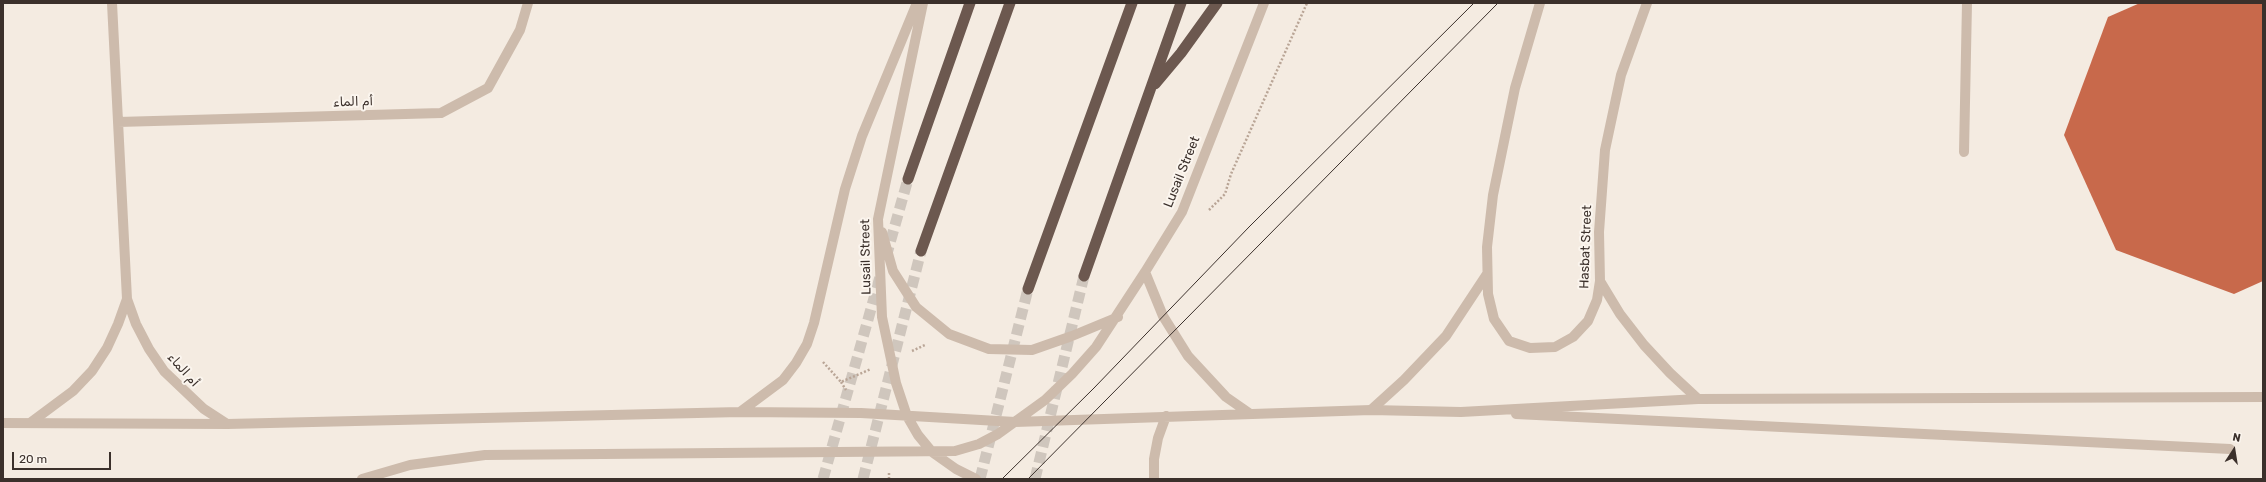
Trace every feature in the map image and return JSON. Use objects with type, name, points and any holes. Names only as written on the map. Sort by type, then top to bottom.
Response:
[{"type":"highway","points":[[908,179],[970,3]]},
{"type":"highway","points":[[921,251],[1010,3]]},
{"type":"highway","points":[[1028,289],[1132,3]]},
{"type":"highway","points":[[1084,276],[1181,3]]},
{"type":"highway","points":[[1151,89],[1181,53],[1217,3]]},
{"type":"street","name":"أم الماء","points":[[112,3],[127,299],[146,343],[164,371],[204,409],[227,424]]},
{"type":"street","name":"أم الماء","points":[[118,122],[441,113],[488,88],[520,30],[528,3]]},
{"type":"street","points":[[740,412],[783,380],[796,363],[807,344],[814,323],[845,189],[862,136],[917,3]]},
{"type":"street","name":"Lusail Street","points":[[924,3],[878,219],[882,317],[896,383],[907,416],[918,435],[932,452],[956,469],[976,479]]},
{"type":"street","name":"Lusail Street","points":[[362,479],[410,465],[486,455],[932,452],[955,451],[978,444],[998,434],[1044,400],[1072,374],[1096,347],[1118,317],[1146,272],[1182,212],[1264,3]]},
{"type":"street","name":"Hasbat Street","points":[[1540,3],[1515,88],[1495,188],[1487,247],[1487,274],[1494,320],[1509,341],[1530,348],[1555,347],[1573,337],[1588,322],[1597,300],[1600,281],[1599,232],[1605,150],[1622,76],[1647,3]]},
{"type":"street","points":[[1964,152],[1967,3]]},
{"type":"street","points":[[878,219],[893,271],[916,307],[949,334],[989,349],[1032,350],[1072,336],[1118,317]]},
{"type":"street","points":[[1146,272],[1163,316],[1188,356],[1226,397],[1248,413]]},
{"type":"street","points":[[1371,410],[1404,380],[1446,336],[1487,274]]},
{"type":"street","points":[[1600,281],[1620,314],[1644,344],[1670,373],[1698,399]]},
{"type":"street","name":"أم الماء","points":[[30,423],[73,391],[92,371],[115,330],[127,299]]},
{"type":"street","points":[[1461,412],[1698,399],[2263,397]]},
{"type":"street","points":[[3,422],[227,424],[740,412],[907,416],[1015,422],[1371,410],[1461,412],[2230,449]]},
{"type":"street","points":[[1154,479],[1154,459],[1158,438],[1166,416]]},
{"type":"path","points":[[1182,212],[1204,214],[1225,194],[1231,174],[1307,3]]},
{"type":"building","points":[[2140,3],[2263,3],[2263,281],[2234,294],[2116,250],[2064,135],[2108,17]]},
{"type":"tunnel","points":[[886,257],[908,179]]},
{"type":"tunnel","points":[[863,479],[921,251]]},
{"type":"tunnel","points":[[1035,479],[1084,276]]},
{"type":"tunnel","points":[[823,479],[880,277]]},
{"type":"tunnel","points":[[980,479],[1028,289]]},
{"type":"tram line","points":[[1002,479],[1094,388],[1249,227],[1474,3]]},
{"type":"tram line","points":[[1028,479],[1498,3]]}]
